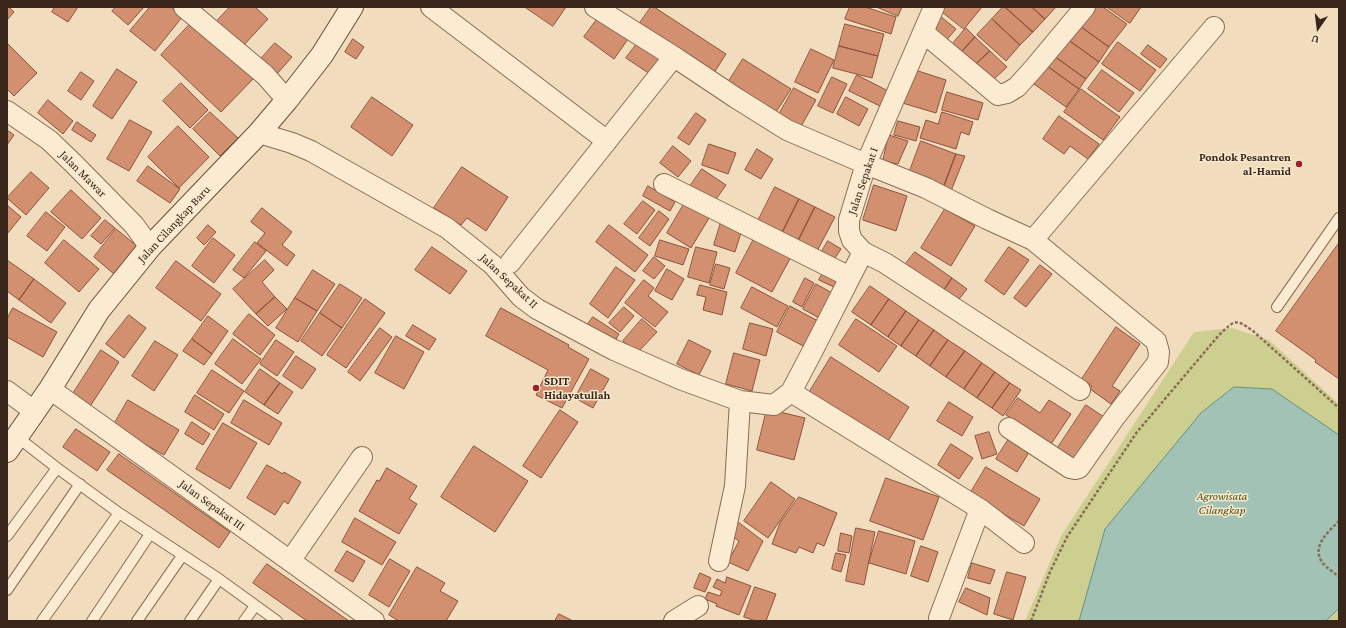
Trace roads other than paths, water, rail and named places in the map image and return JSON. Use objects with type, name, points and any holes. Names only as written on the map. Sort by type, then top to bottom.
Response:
[{"type":"street","points":[[184,7],[265,75],[287,100]]},
{"type":"street","name":"Jalan Cilangkap Baru","points":[[12,444],[50,389],[99,310],[150,247],[259,133],[287,100],[322,55],[352,7]]},
{"type":"street","points":[[431,7],[607,141]]},
{"type":"street","points":[[595,7],[787,130],[926,188],[987,219],[1033,240],[1156,341],[1159,352],[1158,362],[1114,417],[1079,468],[1070,468],[1009,428]]},
{"type":"street","name":"Jalan Sepakat I","points":[[863,252],[852,240],[849,231],[849,220],[866,164],[924,34],[934,7]]},
{"type":"street","points":[[924,34],[998,95],[1007,93],[1016,87],[1034,68],[1084,7]]},
{"type":"street","points":[[1033,240],[1214,27]]},
{"type":"street","points":[[510,263],[668,64]]},
{"type":"street","name":"Jalan Mawar","points":[[7,111],[49,140],[68,158],[134,225],[150,247]]},
{"type":"street","name":"Jalan Sepakat II","points":[[259,133],[292,143],[311,151],[447,228],[493,265],[522,297],[537,309],[614,350],[680,379],[740,401],[774,405],[791,392]]},
{"type":"street","points":[[664,184],[850,277]]},
{"type":"street","points":[[1024,543],[980,509],[791,392],[863,252],[885,263],[1080,390]]},
{"type":"street","name":"Jalan Sepakat III","points":[[50,389],[374,621]]},
{"type":"street","points":[[7,391],[32,414]]},
{"type":"street","points":[[7,400],[32,414]]},
{"type":"street","points":[[719,561],[735,486],[740,401]]},
{"type":"street","points":[[290,561],[362,456]]},
{"type":"street","points":[[939,618],[980,509]]},
{"type":"street","points":[[674,621],[698,606]]},
{"type":"lane","points":[[1277,308],[1339,218]]},
{"type":"lane","points":[[12,444],[56,468],[80,484],[119,513],[219,579],[277,621]]},
{"type":"lane","points":[[7,536],[56,468]]},
{"type":"lane","points":[[7,590],[80,484]]},
{"type":"lane","points":[[42,621],[119,513]]},
{"type":"lane","points":[[92,621],[150,534]]},
{"type":"lane","points":[[137,621],[182,556]]},
{"type":"lane","points":[[190,621],[219,579]]},
{"type":"lane","points":[[244,621],[255,606]]},
{"type":"place","name":"Pondok Pesantren al-Hamid","points":[[1299,164]]},
{"type":"place","name":"SDIT Hidayatullah","points":[[536,388]]},
{"type":"park label","name":"Agrowisata Cilangkap","points":[[1222,503]]}]
